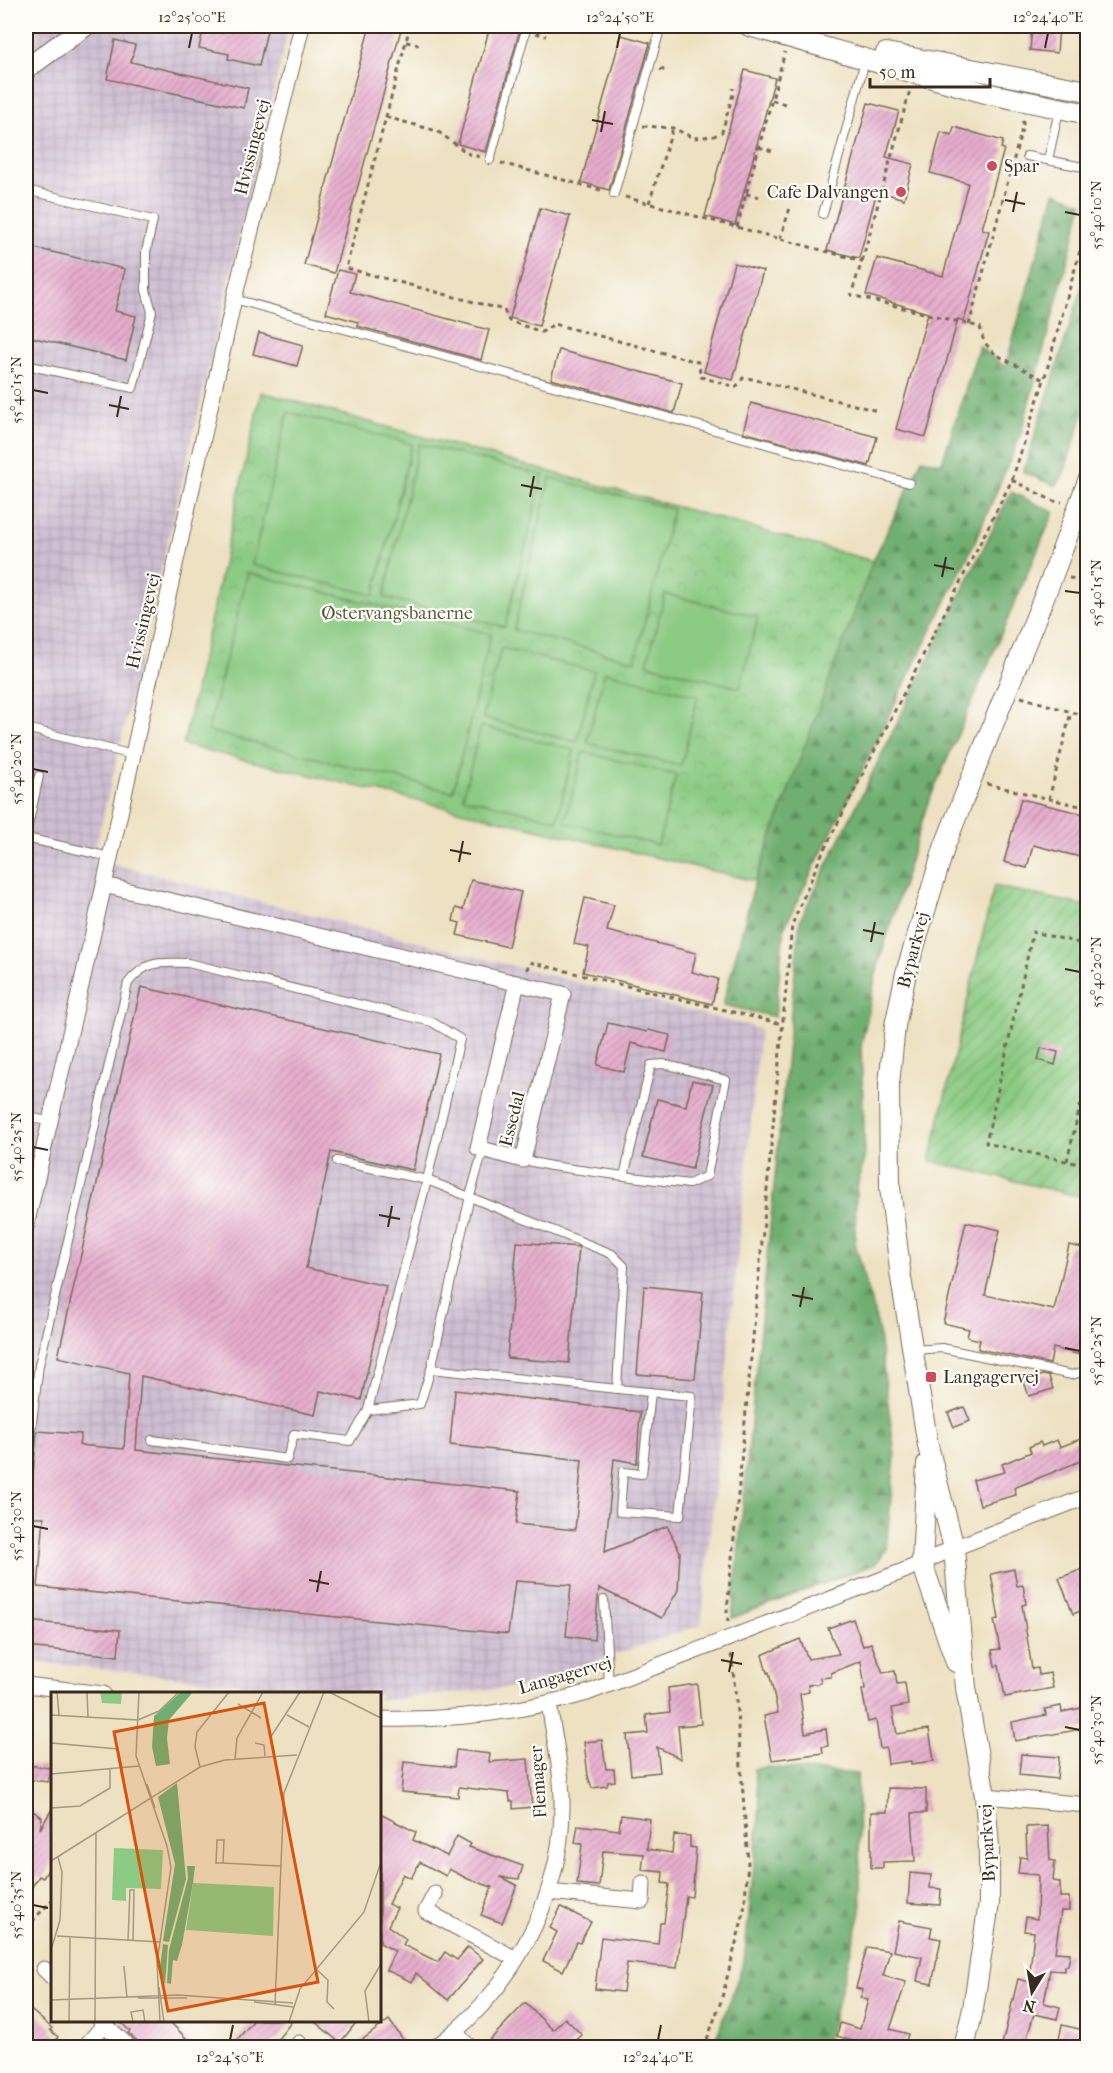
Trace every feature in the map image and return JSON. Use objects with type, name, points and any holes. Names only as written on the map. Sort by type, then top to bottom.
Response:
[{"type":"street","points":[[26,69],[85,26]]},
{"type":"street","name":"Hvissingevej","points":[[26,1226],[234,299],[302,26]]},
{"type":"street","points":[[749,26],[1024,102],[1088,114]]},
{"type":"street","points":[[796,38],[1088,91]]},
{"type":"street","name":"Byparkvej","points":[[964,2048],[971,2019],[989,1903],[990,1865],[985,1796],[966,1688],[954,1548],[928,1446],[901,1278],[890,1187],[889,1084],[895,1026],[906,973],[945,845],[1083,506],[1088,481]]},
{"type":"street","name":"Essedal","points":[[104,885],[563,994],[523,1160],[478,1149],[520,984]]},
{"type":"street","name":"Byparkvej","points":[[928,1446],[922,1563],[966,1688]]},
{"type":"street","name":"Langagervej","points":[[381,1719],[456,1719],[549,1704],[609,1685],[729,1639],[1088,1496]]},
{"type":"street","points":[[26,1685],[69,1692]]},
{"type":"street","name":"Flemager","points":[[434,2048],[455,2032],[502,1981],[535,1925],[548,1892],[557,1854],[562,1809],[559,1769],[549,1704]]},
{"type":"street","points":[[985,1796],[1088,1805]]},
{"type":"street","points":[[548,1892],[642,1901],[643,1883]]},
{"type":"street","points":[[435,1894],[426,1911],[516,1959]]},
{"type":"street","name":"Byparkvej","points":[[953,2048],[966,2011],[974,1998]]},
{"type":"street","points":[[84,2048],[104,2022],[130,2048]]},
{"type":"street","points":[[455,2032],[470,2048]]},
{"type":"lane","points":[[490,160],[527,26]]},
{"type":"lane","points":[[614,194],[661,26]]},
{"type":"lane","points":[[823,214],[866,59]]},
{"type":"lane","points":[[1048,160],[1059,109]]},
{"type":"lane","points":[[1027,156],[1088,168]]},
{"type":"lane","points":[[26,190],[153,220],[146,252],[146,290],[152,312],[133,388],[26,365]]},
{"type":"lane","points":[[234,299],[909,483]]},
{"type":"lane","points":[[26,728],[133,755]]},
{"type":"lane","points":[[39,776],[26,836],[110,857]]},
{"type":"lane","points":[[26,1471],[30,1403],[128,983],[138,970],[156,963],[188,963],[432,1022],[460,1039],[427,1180],[368,1410],[350,1442],[294,1434],[287,1459],[152,1440]]},
{"type":"lane","points":[[523,1160],[551,1167],[624,1176],[689,1184],[707,1176],[726,1080],[664,1064],[651,1065],[624,1176]]},
{"type":"lane","points":[[26,1116],[50,1122]]},
{"type":"lane","points":[[368,1410],[420,1404],[431,1369],[470,1196],[483,1150]]},
{"type":"lane","points":[[337,1161],[427,1180],[612,1254],[624,1266],[617,1389]]},
{"type":"lane","points":[[914,1350],[942,1348],[1072,1375],[1088,1370]]},
{"type":"lane","points":[[431,1369],[692,1396],[680,1516],[620,1512],[623,1472],[642,1474],[651,1392]]},
{"type":"lane","points":[[604,1600],[609,1685]]},
{"type":"path","points":[[410,26],[346,268],[504,310],[509,321],[542,332],[554,324],[698,362],[701,377],[736,387],[744,376],[878,411]]},
{"type":"path","points":[[737,227],[772,100],[796,38]]},
{"type":"path","points":[[406,42],[417,44],[418,48]]},
{"type":"path","points":[[915,73],[851,295],[980,327],[984,342],[995,354],[1044,380]]},
{"type":"path","points":[[649,127],[673,128],[694,138],[714,136],[722,132],[733,88]]},
{"type":"path","points":[[772,100],[788,105]]},
{"type":"path","points":[[969,325],[1023,125],[1024,102]]},
{"type":"path","points":[[386,117],[437,131],[469,154],[862,261]]},
{"type":"path","points":[[649,203],[673,128]]},
{"type":"path","points":[[759,147],[775,152]]},
{"type":"path","points":[[746,194],[761,197]]},
{"type":"path","points":[[780,239],[791,205]]},
{"type":"path","points":[[704,2048],[721,2001],[744,1912],[748,1862],[727,1611],[792,925],[820,858],[1012,480],[1044,380],[1088,222]]},
{"type":"path","points":[[1012,480],[1053,501],[1083,506]]},
{"type":"path","points":[[1005,693],[1088,717]]},
{"type":"path","points":[[1049,799],[1071,712]]},
{"type":"path","points":[[971,780],[1088,808]]},
{"type":"path","points":[[1088,945],[1033,932],[986,1143],[1088,1166]]},
{"type":"path","points":[[520,984],[530,962],[782,1024]]},
{"type":"path","points":[[1067,1161],[1088,1073]]},
{"type":"path","points":[[26,1928],[51,1901]]},
{"type":"shaded area","points":[[26,26],[289,26],[93,859],[760,1029],[701,1625],[520,1687],[381,1700],[381,1692],[315,1692],[26,1661]]},
{"type":"green space","points":[[1055,192],[1083,203],[1020,437],[972,548],[784,928],[775,1017],[723,1005],[755,881],[873,561],[922,459],[942,463],[979,346],[1005,367]]},
{"type":"green space","points":[[1087,260],[1087,403],[1064,473],[1056,486],[1023,472],[1079,297]]},
{"type":"green space","name":"Østervangsbanerne","points":[[261,392],[873,561],[755,881],[183,745]]},
{"type":"green space","points":[[288,412],[412,444],[374,595],[252,565]]},
{"type":"green space","points":[[419,444],[543,475],[505,627],[384,597]]},
{"type":"green space","points":[[550,478],[673,509],[635,661],[514,630]]},
{"type":"green space","points":[[1011,492],[1054,512],[926,808],[877,969],[861,1047],[865,1155],[856,1190],[855,1243],[878,1327],[895,1456],[886,1550],[875,1564],[732,1618],[800,920]]},
{"type":"green space","points":[[248,573],[491,634],[453,792],[208,731]]},
{"type":"green space","points":[[665,594],[758,617],[740,688],[647,664]]},
{"type":"green space","points":[[501,648],[594,671],[577,742],[483,718]]},
{"type":"green space","points":[[605,672],[698,696],[681,766],[587,743]]},
{"type":"green space","points":[[481,726],[574,750],[557,820],[463,797]]},
{"type":"green space","points":[[583,752],[676,775],[658,845],[565,822]]},
{"type":"green space","points":[[994,886],[1087,906],[1087,1198],[930,1161]]},
{"type":"green space","points":[[766,1767],[857,1774],[861,1912],[826,2047],[713,2047],[744,1961],[760,1807],[754,1769]]},
{"type":"building","points":[[204,26],[268,26],[259,66],[228,59],[229,54],[199,48]]},
{"type":"building","points":[[370,26],[402,26],[334,273],[304,265]]},
{"type":"building","points":[[490,26],[521,26],[486,152],[458,144]]},
{"type":"building","points":[[1032,26],[1059,26],[1057,53],[1030,50]]},
{"type":"building","points":[[621,35],[650,43],[609,190],[581,182]]},
{"type":"building","points":[[115,40],[135,45],[131,62],[248,88],[244,108],[107,79]]},
{"type":"building","points":[[745,70],[775,78],[735,225],[705,216]]},
{"type":"building","points":[[868,103],[899,111],[886,157],[913,164],[904,199],[877,191],[859,258],[827,250]]},
{"type":"building","points":[[954,127],[1003,141],[1001,148],[1004,149],[982,229],[989,231],[964,321],[958,319],[926,437],[896,429],[928,313],[866,295],[877,258],[943,276],[968,183],[930,173],[941,132],[952,135]]},
{"type":"building","points":[[540,208],[570,216],[539,326],[510,318]]},
{"type":"building","points":[[26,246],[125,269],[115,311],[136,316],[126,360],[26,336]]},
{"type":"building","points":[[734,263],[763,271],[733,380],[704,372]]},
{"type":"building","points":[[338,270],[355,274],[350,292],[489,330],[481,360],[357,326],[358,322],[326,313]]},
{"type":"building","points":[[259,333],[303,345],[297,366],[253,354]]},
{"type":"building","points":[[559,350],[682,383],[674,413],[551,379]]},
{"type":"building","points":[[751,403],[877,437],[869,466],[743,432]]},
{"type":"building","points":[[1021,799],[1088,815],[1088,859],[1033,845],[1027,868],[1004,862]]},
{"type":"building","points":[[471,880],[521,892],[508,947],[457,935],[460,923],[453,921],[456,908],[463,910]]},
{"type":"building","points":[[585,898],[614,905],[607,931],[696,953],[692,972],[718,979],[712,1004],[583,972],[589,947],[574,944]]},
{"type":"building","points":[[141,987],[439,1054],[413,1170],[331,1152],[306,1268],[386,1286],[361,1400],[320,1391],[315,1415],[141,1376],[136,1450],[520,1491],[516,1524],[575,1530],[582,1460],[450,1445],[455,1390],[640,1412],[637,1463],[614,1459],[605,1552],[667,1526],[680,1552],[678,1590],[662,1618],[599,1588],[594,1640],[566,1636],[571,1585],[515,1581],[508,1634],[38,1587],[44,1517],[29,1517],[37,1431],[81,1434],[79,1445],[124,1449],[129,1373],[58,1357]]},
{"type":"building","points":[[608,1023],[670,1035],[666,1052],[631,1043],[624,1072],[597,1065]]},
{"type":"building","points":[[1041,1048],[1058,1052],[1055,1065],[1038,1060]]},
{"type":"building","points":[[692,1080],[713,1085],[692,1169],[643,1157],[657,1099],[686,1106]]},
{"type":"building","points":[[966,1222],[1000,1230],[985,1295],[1054,1310],[1069,1245],[1088,1249],[1088,1325],[1081,1355],[1053,1348],[1050,1364],[978,1349],[980,1340],[967,1337],[969,1329],[943,1323]]},
{"type":"building","points":[[517,1242],[579,1247],[569,1363],[507,1358]]},
{"type":"building","points":[[644,1286],[703,1292],[695,1379],[637,1374]]},
{"type":"building","points":[[1042,1375],[1049,1376],[1053,1389],[1029,1396],[1024,1382]]},
{"type":"building","points":[[964,1407],[970,1421],[954,1427],[948,1413]]},
{"type":"building","points":[[1088,1436],[1088,1458],[1014,1488],[1016,1495],[980,1505],[973,1480],[1005,1472],[1002,1464],[1031,1452],[1029,1447],[1040,1442],[1042,1446],[1057,1440],[1060,1447]]},
{"type":"building","points":[[1088,1567],[1088,1608],[1073,1614],[1059,1578]]},
{"type":"building","points":[[1014,1569],[1017,1586],[1023,1585],[1026,1604],[1022,1605],[1032,1669],[1038,1668],[1039,1675],[1050,1673],[1053,1688],[1005,1697],[999,1665],[995,1666],[992,1650],[1000,1649],[994,1620],[999,1619],[991,1574]]},
{"type":"building","points":[[853,1619],[863,1646],[871,1643],[883,1673],[895,1671],[897,1684],[905,1683],[908,1705],[892,1708],[897,1734],[929,1729],[934,1761],[888,1764],[886,1748],[880,1749],[876,1720],[868,1722],[862,1690],[865,1689],[861,1661],[831,1673],[831,1677],[820,1678],[821,1683],[808,1685],[809,1692],[800,1694],[805,1733],[826,1729],[828,1746],[822,1747],[823,1753],[772,1760],[764,1716],[778,1713],[769,1672],[767,1673],[762,1655],[800,1639],[808,1659],[839,1654],[828,1628]]},
{"type":"building","points":[[26,1621],[120,1630],[118,1656],[26,1647]]},
{"type":"building","points":[[697,1684],[701,1724],[678,1726],[681,1759],[657,1747],[660,1772],[631,1775],[627,1735],[648,1733],[646,1715],[670,1712],[668,1688]]},
{"type":"building","points":[[1061,1706],[1062,1712],[1086,1707],[1088,1728],[1015,1741],[1012,1722],[1046,1715],[1045,1709]]},
{"type":"building","points":[[602,1740],[606,1769],[614,1769],[615,1781],[608,1782],[607,1786],[592,1788],[588,1776],[584,1742]]},
{"type":"building","points":[[456,1750],[490,1754],[489,1762],[528,1759],[532,1807],[513,1809],[513,1801],[510,1801],[509,1793],[459,1787],[458,1797],[401,1792],[404,1762],[454,1767]]},
{"type":"building","points":[[1021,1754],[1059,1757],[1057,1779],[1019,1775]]},
{"type":"building","points":[[26,1765],[50,1768],[48,1782],[26,1779]]},
{"type":"building","points":[[888,1788],[926,1789],[926,1813],[912,1813],[915,1861],[883,1862],[883,1868],[871,1868],[871,1812],[887,1812]]},
{"type":"building","points":[[26,1807],[42,1817],[40,1829],[51,1811],[51,1865],[43,1878],[39,1876],[26,1896]]},
{"type":"building","points":[[381,1814],[416,1832],[413,1840],[447,1856],[457,1836],[471,1844],[469,1847],[523,1866],[519,1879],[500,1877],[517,1885],[502,1923],[481,1915],[492,1887],[468,1879],[449,1869],[446,1876],[420,1862],[411,1878],[403,1874],[388,1904],[397,1908],[388,1926],[406,1939],[403,1945],[438,1962],[445,1952],[457,1960],[468,1947],[483,1959],[448,2000],[416,1973],[412,1982],[386,1970],[395,1951],[381,1944]]},
{"type":"building","points":[[621,1815],[650,1819],[647,1849],[672,1853],[674,1835],[690,1836],[690,1847],[696,1848],[692,1897],[686,1896],[677,1968],[627,1963],[623,1992],[595,1989],[601,1937],[658,1944],[660,1923],[664,1923],[669,1884],[662,1883],[663,1872],[642,1870],[644,1854],[603,1851],[599,1886],[577,1884],[582,1844],[575,1843],[578,1825],[619,1830]]},
{"type":"building","points":[[1048,1826],[1050,1860],[1055,1861],[1053,1881],[1060,1882],[1060,1897],[1069,1897],[1069,1911],[1061,1911],[1055,1952],[1070,1953],[1068,1966],[1065,1966],[1065,1971],[1050,1970],[1044,2003],[1060,2007],[1057,2019],[1034,2014],[1024,2048],[1001,2048],[1018,1979],[1029,1982],[1034,1932],[1024,1931],[1026,1917],[1037,1919],[1038,1875],[1018,1873],[1020,1857],[1027,1858],[1026,1827]]},
{"type":"building","points":[[910,1873],[931,1875],[930,1888],[941,1889],[940,1905],[908,1903]]},
{"type":"building","points":[[561,1907],[591,1922],[580,1943],[577,1942],[563,1971],[543,1961],[557,1932],[550,1928]]},
{"type":"building","points":[[899,1921],[932,1927],[930,1937],[941,1939],[932,1984],[917,1981],[922,1957],[893,1951]]},
{"type":"building","points":[[867,1947],[890,1951],[883,1976],[906,1982],[890,2029],[908,2034],[904,2048],[876,2048],[837,2036],[840,2023],[860,2029],[868,2000],[860,1998],[863,1990],[856,1988]]},
{"type":"building","points":[[525,2003],[553,2030],[565,2018],[582,2035],[568,2048],[496,2048],[489,2041]]},
{"type":"building","points":[[26,2006],[52,2028],[50,2030],[58,2037],[49,2048],[26,2048]]},
{"type":"building","points":[[389,2020],[405,2042],[397,2048],[351,2048]]},
{"type":"building","points":[[120,2022],[170,2022],[196,2048],[139,2048],[137,2041],[128,2033],[130,2031]]},
{"type":"building","points":[[252,2022],[291,2022],[268,2048],[230,2048]]},
{"type":"building","points":[[315,2022],[356,2022],[340,2043]]},
{"type":"building","points":[[1062,2025],[1088,2031],[1088,2045],[1069,2041],[1057,2048]]},
{"type":"place","name":"Spar","points":[[992,166]]},
{"type":"place","name":"Cafe Dalvangen","points":[[901,192]]},
{"type":"place","name":"Langagervej","points":[[931,1377]]}]
